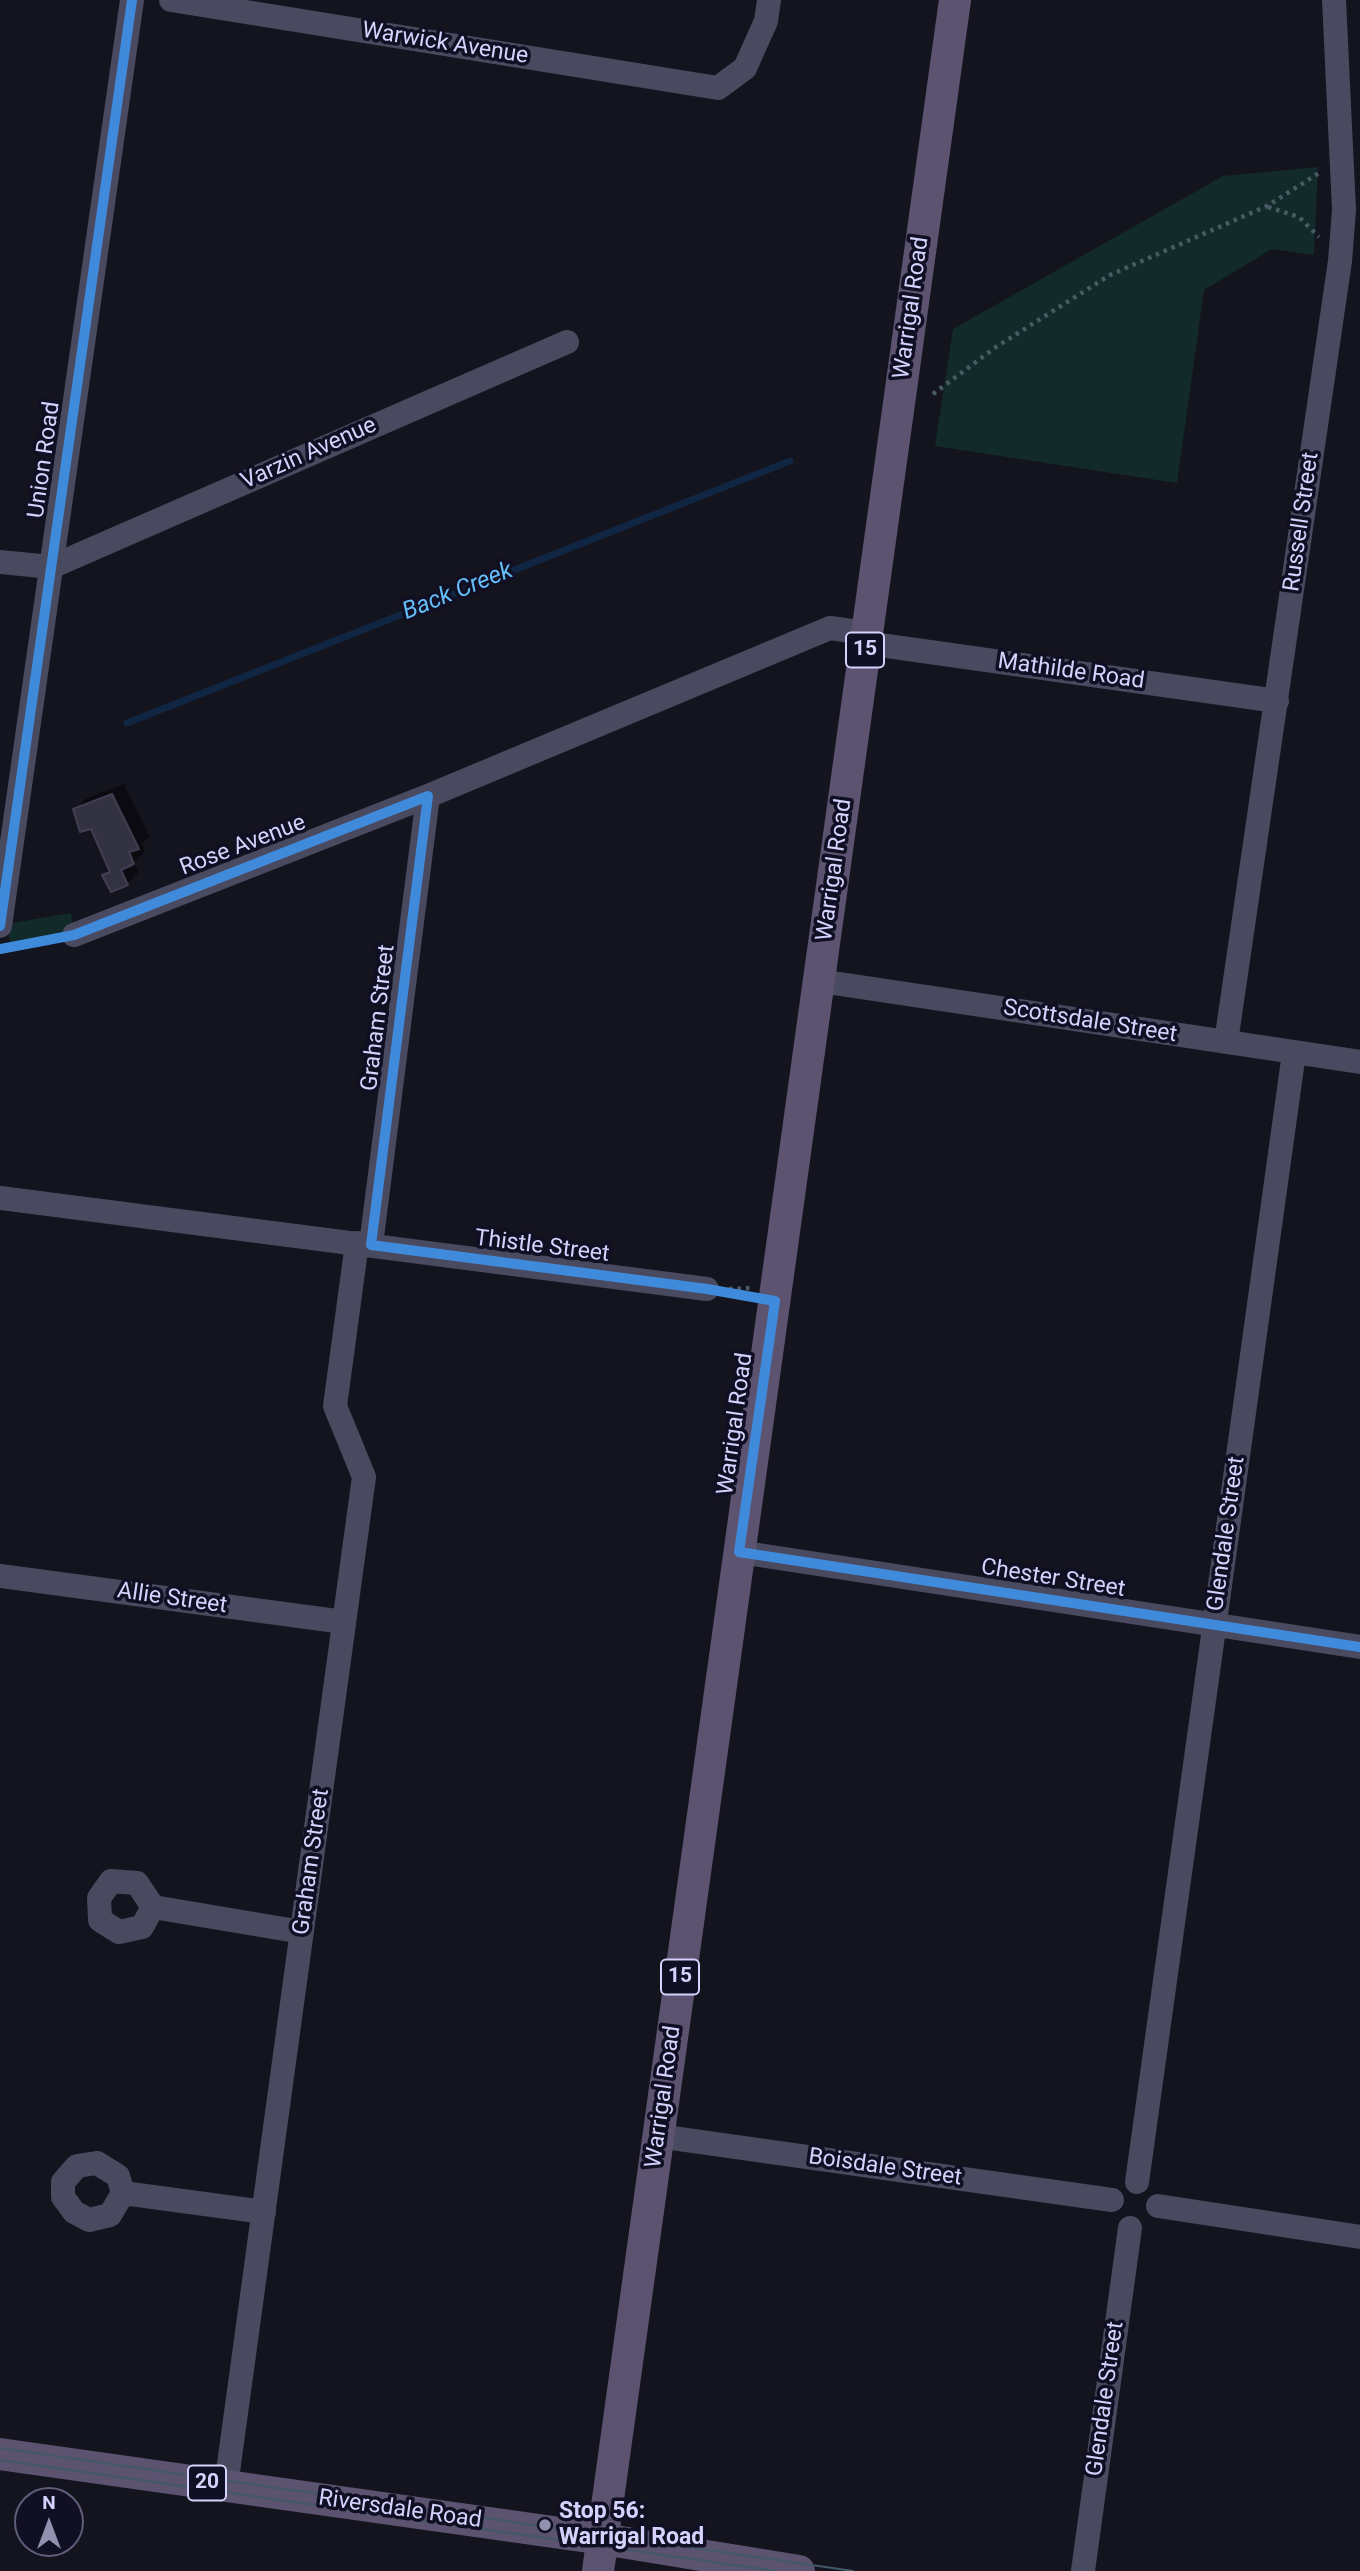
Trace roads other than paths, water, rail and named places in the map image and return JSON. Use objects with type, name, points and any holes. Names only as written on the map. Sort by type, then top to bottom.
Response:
[{"type":"main road","name":"Warrigal Road","points":[[598,2571],[955,0]]},
{"type":"main road","name":"Riversdale Road","points":[[0,2454],[603,2539],[799,2571]]},
{"type":"street","name":"Union Road","points":[[0,926],[132,0]]},
{"type":"street","name":"Warwick Avenue","points":[[171,0],[718,88],[745,68],[766,21],[769,0]]},
{"type":"street","name":"Russell Street","points":[[1226,1042],[1340,261],[1344,210],[1334,0]]},
{"type":"street","name":"Varzin Avenue","points":[[51,567],[567,342]]},
{"type":"street","points":[[0,562],[51,567]]},
{"type":"street","name":"Rose Avenue","points":[[74,935],[428,796],[830,628],[867,638]]},
{"type":"street","name":"Mathilde Road","points":[[867,638],[1277,701]]},
{"type":"street","name":"Graham Street","points":[[226,2486],[364,1477],[335,1406],[364,1244],[428,796]]},
{"type":"street","name":"Scottsdale Street","points":[[820,981],[1360,1062]]},
{"type":"street","name":"Glendale Street","points":[[1137,2182],[1294,1053]]},
{"type":"street","name":"Thistle Street","points":[[0,1198],[707,1289]]},
{"type":"street","name":"Chester Street","points":[[739,1552],[1360,1647]]},
{"type":"street","name":"Allie Street","points":[[0,1576],[344,1622]]},
{"type":"street","points":[[153,1908],[302,1932]]},
{"type":"street","name":"Boisdale Street","points":[[658,2136],[1112,2200]]},
{"type":"street","points":[[1137,2182],[1150,2187],[1158,2199],[1158,2206],[1152,2221],[1138,2228],[1130,2228],[1123,2225],[1113,2214],[1112,2200],[1121,2186],[1137,2182]]},
{"type":"street","points":[[123,2193],[264,2212]]},
{"type":"street","points":[[1158,2206],[1360,2237]]},
{"type":"street","name":"Glendale Street","points":[[1083,2571],[1130,2228]]},
{"type":"waterway","name":"Back Creek","points":[[127,723],[790,461]]},
{"type":"tram line","points":[[0,2448],[853,2571]]},
{"type":"tram line","points":[[0,2460],[776,2571]]},
{"type":"place","name":"Stop 56: Warrigal Road","points":[[545,2525]]}]
